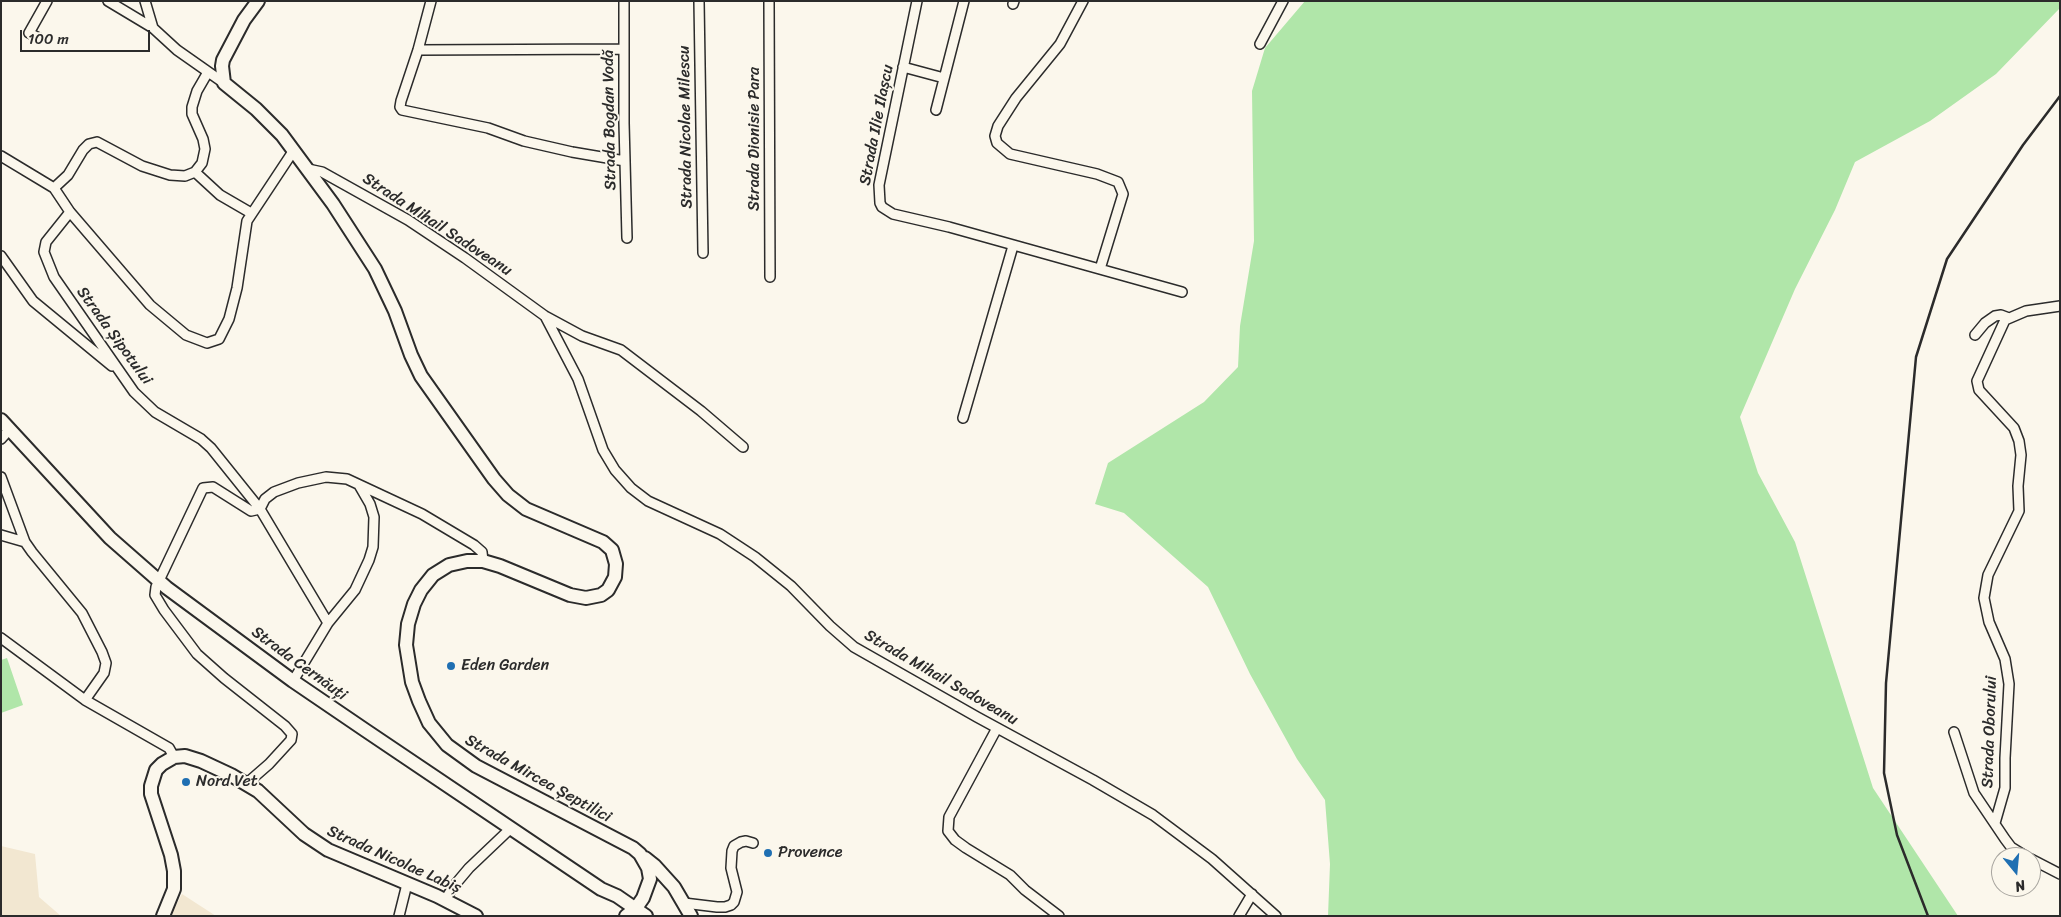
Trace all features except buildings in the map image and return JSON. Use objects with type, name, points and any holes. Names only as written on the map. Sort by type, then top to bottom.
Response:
[{"type":"street","points":[[39,38],[29,33],[47,1]]},
{"type":"street","points":[[108,1],[153,28],[177,50],[224,83]]},
{"type":"street","points":[[145,1],[153,28]]},
{"type":"street","points":[[224,83],[223,60],[244,20],[258,1]]},
{"type":"street","points":[[430,1],[418,50],[400,107],[406,112],[488,128],[550,147],[626,161]]},
{"type":"street","name":"Strada Bogdan Vodă","points":[[624,1],[627,238]]},
{"type":"street","name":"Strada Nicolae Milescu","points":[[699,1],[703,253]]},
{"type":"street","name":"Strada Dionisie Para","points":[[769,1],[770,277]]},
{"type":"street","name":"Strada Ilie Ilașcu","points":[[918,1],[879,185],[880,203],[893,214],[1182,292]]},
{"type":"street","points":[[936,110],[964,1]]},
{"type":"street","points":[[1083,1],[1060,44],[1016,98],[998,126],[995,136],[997,143],[1010,154],[1096,174],[1118,182],[1123,194],[1100,269]]},
{"type":"street","points":[[1260,44],[1283,1]]},
{"type":"street","points":[[418,50],[624,49]]},
{"type":"street","points":[[903,67],[944,78]]},
{"type":"street","points":[[54,188],[68,175],[83,150],[90,144],[97,142],[142,166],[170,175],[185,176],[195,172],[202,163],[204,149],[203,139],[192,114],[192,107],[208,72]]},
{"type":"street","name":"Strada Mircea Șeptilici","points":[[224,83],[256,109],[294,150],[308,169],[375,269],[395,311],[421,376],[494,479],[508,495],[526,509],[603,542],[612,550],[616,564],[616,577],[608,590],[601,595],[586,598],[570,595],[500,566],[483,561],[467,561],[449,565],[433,575],[414,604],[408,624],[406,645],[412,682],[424,713],[436,734],[476,766],[614,840],[633,848],[665,876],[691,916]]},
{"type":"street","points":[[4,160],[54,188],[70,212],[150,305],[186,335],[207,342],[219,339],[229,319],[237,288],[247,221],[294,150]]},
{"type":"street","name":"Strada Mihail Sadoveanu","points":[[308,169],[322,172],[408,220],[465,258],[545,316],[582,336],[621,350],[714,422],[743,447]]},
{"type":"street","points":[[195,172],[220,195],[251,214]]},
{"type":"street","name":"Strada Șipotului","points":[[70,212],[48,238],[44,252],[54,277],[128,380],[134,392],[155,412],[201,439],[211,448],[260,509],[328,623]]},
{"type":"street","points":[[963,418],[1013,246]]},
{"type":"street","points":[[1,256],[33,301],[128,380]]},
{"type":"street","points":[[1975,334],[1995,316],[2001,315],[2009,318],[2026,312],[2060,306]]},
{"type":"street","name":"Strada Mihail Sadoveanu","points":[[545,316],[578,379],[603,450],[615,470],[631,488],[648,501],[694,521],[738,545],[791,586],[830,626],[854,647],[1153,815],[1212,859],[1276,916]]},
{"type":"street","name":"Strada Oborului","points":[[1995,823],[2005,788],[2004,758],[2009,684],[2002,650],[1989,622],[1984,598],[1988,575],[2020,511],[2018,486],[2021,454],[2014,428],[1979,390],[1977,381],[1998,335],[2009,318]]},
{"type":"street","name":"Strada Cernăuți","points":[[3,428],[110,538],[158,581],[293,681],[510,829],[601,889],[617,896],[630,911],[646,916]]},
{"type":"street","points":[[246,784],[269,764],[291,740],[292,734],[285,726],[197,654],[158,601],[156,595],[158,581],[204,488],[213,487],[251,511],[260,509],[265,499],[274,492],[298,483],[326,476],[347,479],[422,514],[474,545],[482,552],[483,561]]},
{"type":"street","points":[[1,477],[25,542],[82,612],[106,662],[104,673],[85,700]]},
{"type":"street","points":[[293,681],[328,623],[355,590],[373,547],[374,517],[370,504],[359,485]]},
{"type":"street","points":[[1,535],[25,542]]},
{"type":"street","points":[[1,638],[85,700],[171,751],[174,757],[167,760],[156,770],[151,786],[174,870],[174,889],[163,916]]},
{"type":"street","points":[[997,728],[949,817],[948,831],[955,840],[1010,875],[1025,890],[1059,916]]},
{"type":"street","name":"Strada Oborului","points":[[1954,732],[1974,794],[2011,847]]},
{"type":"street","name":"Strada Nicolae Labiș","points":[[174,757],[186,756],[201,761],[246,784],[267,798],[316,843],[338,855],[445,900],[476,916]]},
{"type":"street","points":[[445,900],[469,868],[510,829]]},
{"type":"street","name":"Strada Mircea Șeptilici","points":[[614,840],[635,858],[642,872],[641,887],[630,911]]},
{"type":"street","points":[[684,903],[724,907],[734,902],[737,892],[731,868],[732,851],[734,846],[741,842],[753,843]]},
{"type":"street","points":[[630,911],[648,888],[650,880],[648,868],[640,854]]},
{"type":"street","points":[[2041,864],[2060,874]]},
{"type":"street","points":[[399,916],[408,884]]},
{"type":"street","points":[[1239,916],[1252,894]]},
{"type":"shaded area","points":[[1,846],[35,854],[39,897],[61,916],[1,916]]},
{"type":"shaded area","points":[[182,894],[216,916],[170,916]]},
{"type":"green space","points":[[1305,1],[2060,1],[2060,8],[1996,74],[1930,121],[1855,162],[1835,210],[1795,289],[1740,417],[1758,473],[1795,542],[1873,788],[1958,916],[1328,916],[1330,864],[1325,800],[1297,759],[1250,674],[1208,587],[1124,513],[1095,504],[1108,463],[1204,402],[1238,367],[1240,326],[1254,241],[1252,91],[1265,48]]},
{"type":"green space","points":[[7,658],[23,705],[1,713],[1,660]]},
{"type":"railway","points":[[1928,916],[1897,835],[1884,773],[1886,683],[1916,357],[1947,259],[2023,145],[2060,96]]},
{"type":"place","name":"Eden Garden","points":[[451,666]]},
{"type":"place","name":"Nord Vet","points":[[186,782]]},
{"type":"place","name":"Provence","points":[[768,853]]}]
